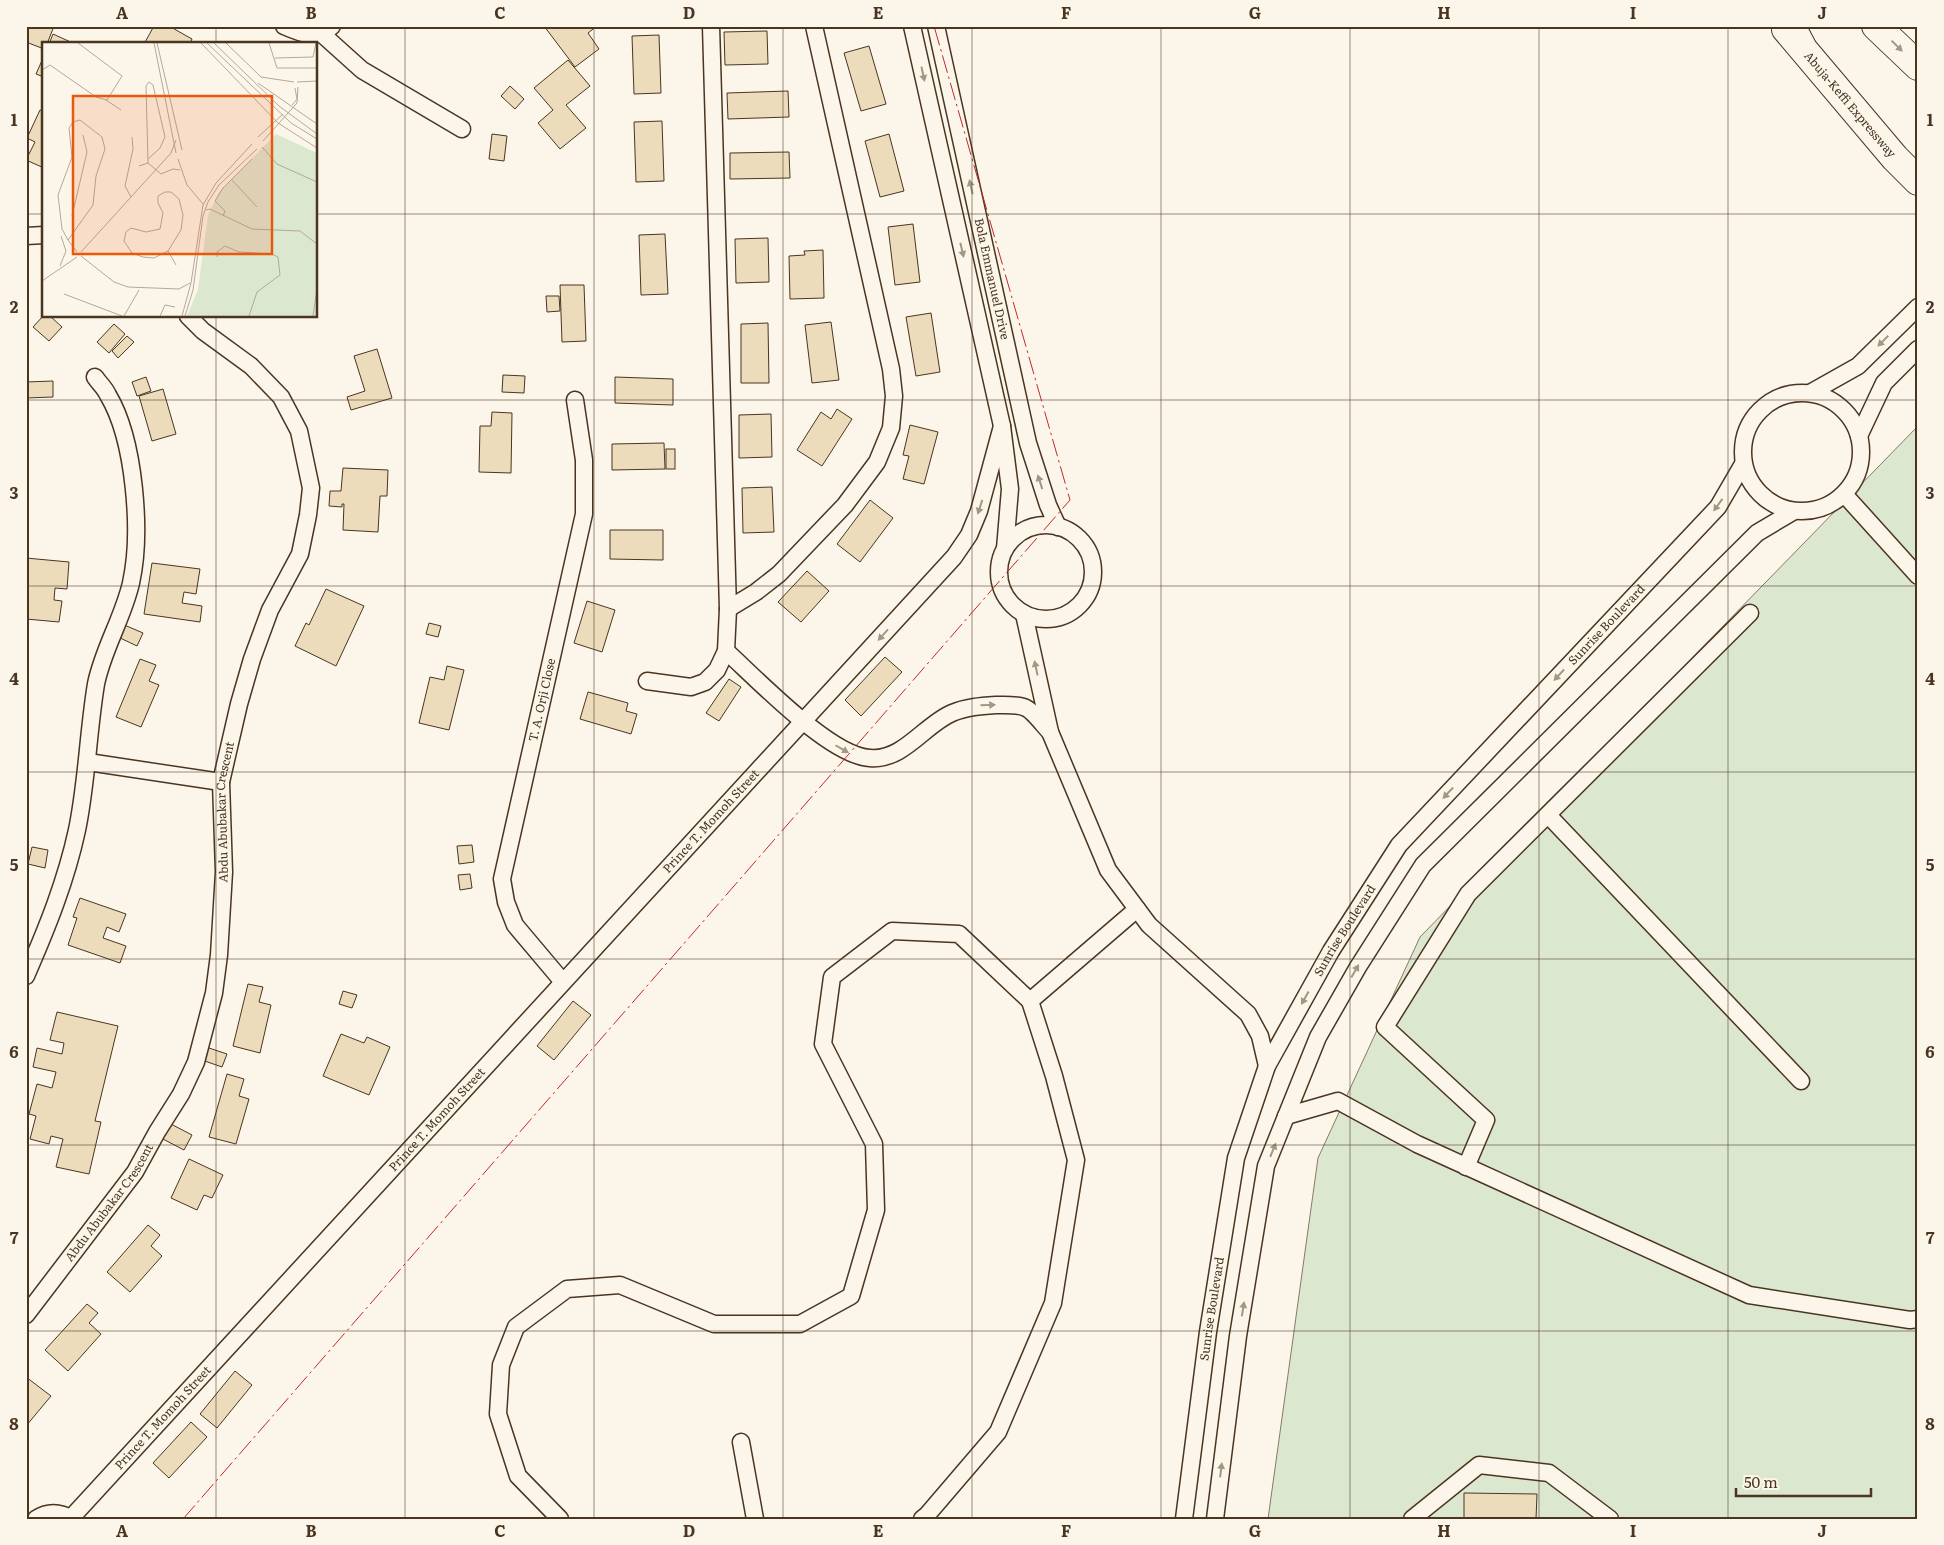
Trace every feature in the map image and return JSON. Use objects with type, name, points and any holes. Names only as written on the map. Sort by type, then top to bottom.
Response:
[{"type":"highway","name":"Abuja-Keffi Expressway","points":[[1783,26],[1797,37],[1895,158],[1918,181]]},
{"type":"highway","points":[[1876,26],[1918,66]]},
{"type":"street","points":[[284,26],[313,35],[327,30],[362,70],[462,129]]},
{"type":"street","points":[[646,681],[691,687],[704,682],[717,670],[726,651],[728,609],[711,26]]},
{"type":"street","points":[[728,609],[756,592],[779,574],[845,505],[877,462],[891,428],[894,396],[891,368],[814,26]]},
{"type":"street","name":"Bola Emmanuel Drive","points":[[912,26],[1002,426],[1010,489],[1005,549]]},
{"type":"street","name":"Bola Emmanuel Drive","points":[[936,26],[1028,443],[1048,505],[1058,527]]},
{"type":"street","points":[[26,236],[42,235]]},
{"type":"street","points":[[1810,393],[1858,366],[1918,306]]},
{"type":"street","name":"Abdu Abubakar Crescent","points":[[26,1315],[136,1172],[157,1132],[181,1094],[196,1062],[214,993],[219,955],[224,872],[221,782],[252,658],[270,610],[300,554],[308,515],[311,488],[299,431],[281,397],[251,366],[203,331],[190,318]]},
{"type":"street","points":[[1859,436],[1884,383],[1918,349]]},
{"type":"street","points":[[26,976],[49,925],[69,866],[78,828],[88,762],[90,720],[98,678],[130,584],[136,547],[133,474],[124,437],[109,395],[95,377]]},
{"type":"street","points":[[1810,393],[1826,398],[1841,407],[1852,420],[1859,436],[1862,451],[1860,467],[1854,481],[1844,494],[1829,505],[1821,508],[1794,511],[1777,506],[1762,496],[1750,481],[1743,464],[1742,445],[1747,427],[1758,411],[1773,400],[1791,394],[1810,393]]},
{"type":"street","name":"T. A. Orji Close","points":[[563,982],[515,925],[506,902],[502,879],[584,514],[584,460],[575,400]]},
{"type":"street","name":"Prince T. Momoh Street","points":[[71,1518],[490,1064],[802,720],[853,668],[954,557],[969,535],[980,510],[1002,426]]},
{"type":"street","name":"Sunrise Boulevard","points":[[1184,1519],[1208,1332],[1236,1158],[1267,1066],[1331,951],[1399,846],[1718,507],[1743,464]]},
{"type":"street","points":[[1844,494],[1918,576]]},
{"type":"street","points":[[1215,1519],[1238,1336],[1266,1166],[1318,1037],[1358,967],[1423,864],[1757,534],[1794,511]]},
{"type":"street","points":[[1042,525],[1058,527],[1073,533],[1085,544],[1092,558],[1094,574],[1090,590],[1082,604],[1069,614],[1054,619],[1039,619],[1024,614],[1012,605],[1003,592],[999,578],[1000,563],[1005,549],[1015,537],[1028,529],[1042,525]]},
{"type":"street","points":[[1466,1167],[1486,1120],[1385,1027],[1468,894],[1750,613]]},
{"type":"street","points":[[1024,614],[1050,732],[1108,870],[1149,925],[1248,1014],[1260,1036],[1267,1066]]},
{"type":"street","points":[[726,651],[802,720],[838,747],[853,755],[871,758],[884,757],[903,748],[951,714],[978,706],[1007,705],[1026,708],[1050,732]]},
{"type":"street","points":[[88,762],[221,782]]},
{"type":"street","points":[[1548,815],[1801,1081]]},
{"type":"street","points":[[1030,1002],[1137,909]]},
{"type":"street","points":[[560,1519],[518,1476],[498,1414],[501,1365],[516,1327],[567,1289],[620,1285],[714,1324],[800,1324],[851,1296],[876,1210],[874,1144],[823,1044],[832,977],[892,931],[959,934],[1030,1002],[1054,1076],[1076,1160],[1053,1303],[998,1432],[926,1518]]},
{"type":"street","points":[[1286,1116],[1338,1101],[1417,1144],[1750,1295],[1910,1320],[1918,1319]]},
{"type":"street","points":[[741,1442],[755,1519]]},
{"type":"street","points":[[1412,1519],[1479,1465],[1548,1473],[1610,1519]]},
{"type":"street","points":[[36,1519],[51,1513],[71,1518]]},
{"type":"street","points":[[26,1514],[30,1519]]},
{"type":"green space","points":[[1918,426],[1918,1519],[1268,1519],[1318,1158],[1420,937]]},
{"type":"building","points":[[26,26],[54,26],[48,42],[42,42],[42,48],[26,42]]},
{"type":"building","points":[[154,26],[169,26],[192,39],[191,42],[145,42]]},
{"type":"building","points":[[544,26],[597,26],[588,33],[599,49],[575,67]]},
{"type":"building","points":[[767,31],[768,64],[725,65],[724,32]]},
{"type":"building","points":[[53,34],[71,42],[50,42]]},
{"type":"building","points":[[659,35],[661,93],[634,94],[632,36]]},
{"type":"building","points":[[869,46],[886,104],[861,111],[844,53]]},
{"type":"building","points":[[42,60],[42,76],[36,74]]},
{"type":"building","points":[[568,60],[590,86],[566,105],[586,128],[560,149],[538,123],[553,110],[534,88]]},
{"type":"building","points":[[510,86],[524,99],[515,109],[501,96]]},
{"type":"building","points":[[788,91],[789,117],[728,119],[727,93]]},
{"type":"building","points":[[40,110],[42,110],[42,167],[26,160],[35,142],[27,138]]},
{"type":"building","points":[[662,121],[664,181],[636,182],[634,122]]},
{"type":"building","points":[[492,134],[507,136],[504,161],[489,159]]},
{"type":"building","points":[[889,134],[904,191],[880,197],[865,141]]},
{"type":"building","points":[[789,152],[790,178],[730,179],[730,153]]},
{"type":"building","points":[[913,224],[920,282],[895,285],[888,227]]},
{"type":"building","points":[[665,234],[668,294],[641,295],[639,235]]},
{"type":"building","points":[[768,238],[769,282],[736,283],[735,239]]},
{"type":"building","points":[[823,250],[824,298],[790,299],[789,256],[805,255],[804,251]]},
{"type":"building","points":[[560,285],[584,285],[586,341],[562,342]]},
{"type":"building","points":[[546,296],[559,296],[560,311],[547,312]]},
{"type":"building","points":[[931,313],[940,372],[916,376],[906,317]]},
{"type":"building","points":[[42,317],[52,318],[62,327],[49,341],[33,327]]},
{"type":"building","points":[[831,322],[839,380],[812,383],[805,325]]},
{"type":"building","points":[[768,323],[769,383],[741,383],[741,324]]},
{"type":"building","points":[[114,324],[125,334],[109,353],[97,342]]},
{"type":"building","points":[[127,336],[134,342],[118,358],[112,351]]},
{"type":"building","points":[[377,349],[392,398],[351,410],[347,397],[365,391],[354,356]]},
{"type":"building","points":[[503,375],[525,376],[524,393],[502,392]]},
{"type":"building","points":[[146,377],[151,391],[137,396],[132,382]]},
{"type":"building","points":[[615,377],[673,379],[673,405],[615,403]]},
{"type":"building","points":[[53,381],[53,397],[26,398],[26,382]]},
{"type":"building","points":[[163,389],[176,434],[152,441],[139,396]]},
{"type":"building","points":[[837,409],[852,419],[822,466],[797,450],[821,412],[831,419]]},
{"type":"building","points":[[492,412],[512,413],[511,473],[479,472],[480,426],[491,426]]},
{"type":"building","points":[[771,414],[772,457],[739,458],[739,415]]},
{"type":"building","points":[[910,425],[938,432],[924,484],[903,479],[909,456],[903,455]]},
{"type":"building","points":[[664,443],[665,469],[612,470],[612,444]]},
{"type":"building","points":[[666,449],[675,449],[675,469],[666,469]]},
{"type":"building","points":[[343,468],[388,470],[387,496],[380,496],[378,532],[343,530],[344,504],[342,504],[342,507],[329,506],[330,491],[341,491]]},
{"type":"building","points":[[772,487],[774,532],[743,533],[742,488]]},
{"type":"building","points":[[870,500],[893,518],[860,562],[837,544]]},
{"type":"building","points":[[610,530],[663,530],[663,560],[610,559]]},
{"type":"building","points":[[26,558],[69,562],[67,589],[55,588],[54,600],[62,601],[59,622],[26,619]]},
{"type":"building","points":[[152,563],[200,569],[196,594],[184,592],[182,603],[202,606],[200,622],[144,614]]},
{"type":"building","points":[[807,571],[829,591],[801,622],[778,602]]},
{"type":"building","points":[[326,589],[364,606],[336,666],[295,646],[306,623],[309,625]]},
{"type":"building","points":[[587,601],[615,610],[602,652],[574,643]]},
{"type":"building","points":[[429,623],[441,626],[438,637],[426,634]]},
{"type":"building","points":[[122,624],[143,633],[137,646],[116,636]]},
{"type":"building","points":[[885,657],[902,672],[861,716],[845,700]]},
{"type":"building","points":[[140,659],[156,665],[149,681],[159,685],[141,727],[116,717]]},
{"type":"building","points":[[447,666],[464,670],[449,730],[419,723],[430,677],[444,680]]},
{"type":"building","points":[[729,679],[741,687],[719,721],[706,713]]},
{"type":"building","points":[[588,692],[628,703],[626,711],[637,714],[631,734],[580,719]]},
{"type":"building","points":[[472,845],[474,862],[459,864],[457,846]]},
{"type":"building","points":[[32,847],[48,850],[45,868],[28,864]]},
{"type":"building","points":[[470,874],[472,888],[460,890],[458,875]]},
{"type":"building","points":[[80,898],[126,914],[119,932],[107,927],[103,938],[126,946],[120,963],[68,945],[77,918],[73,917]]},
{"type":"building","points":[[248,984],[263,987],[259,1002],[271,1005],[260,1053],[233,1046]]},
{"type":"building","points":[[343,991],[357,995],[352,1008],[339,1004]]},
{"type":"building","points":[[573,1001],[591,1015],[554,1060],[537,1046]]},
{"type":"building","points":[[57,1012],[118,1026],[95,1121],[101,1122],[89,1174],[56,1167],[63,1139],[51,1136],[49,1144],[30,1139],[36,1116],[29,1114],[37,1084],[52,1088],[56,1072],[33,1067],[37,1048],[62,1054],[64,1043],[50,1040]]},
{"type":"building","points":[[341,1034],[364,1043],[367,1037],[390,1047],[369,1095],[323,1076]]},
{"type":"building","points":[[203,1046],[227,1054],[222,1067],[199,1059]]},
{"type":"building","points":[[227,1074],[244,1079],[239,1096],[249,1099],[236,1144],[209,1137]]},
{"type":"building","points":[[169,1123],[192,1135],[184,1150],[161,1138]]},
{"type":"building","points":[[189,1159],[223,1175],[212,1198],[204,1195],[197,1210],[171,1198]]},
{"type":"building","points":[[148,1225],[160,1235],[151,1246],[162,1256],[130,1292],[107,1272]]},
{"type":"building","points":[[87,1304],[98,1313],[89,1323],[101,1334],[68,1371],[45,1350]]},
{"type":"building","points":[[235,1371],[252,1385],[217,1428],[200,1414]]},
{"type":"building","points":[[26,1377],[51,1396],[26,1426]]},
{"type":"building","points":[[191,1422],[207,1437],[169,1478],[153,1463]]},
{"type":"building","points":[[1464,1493],[1537,1494],[1536,1519],[1464,1519]]},
{"type":"power","points":[[183,1519],[1070,500],[934,26]]}]
